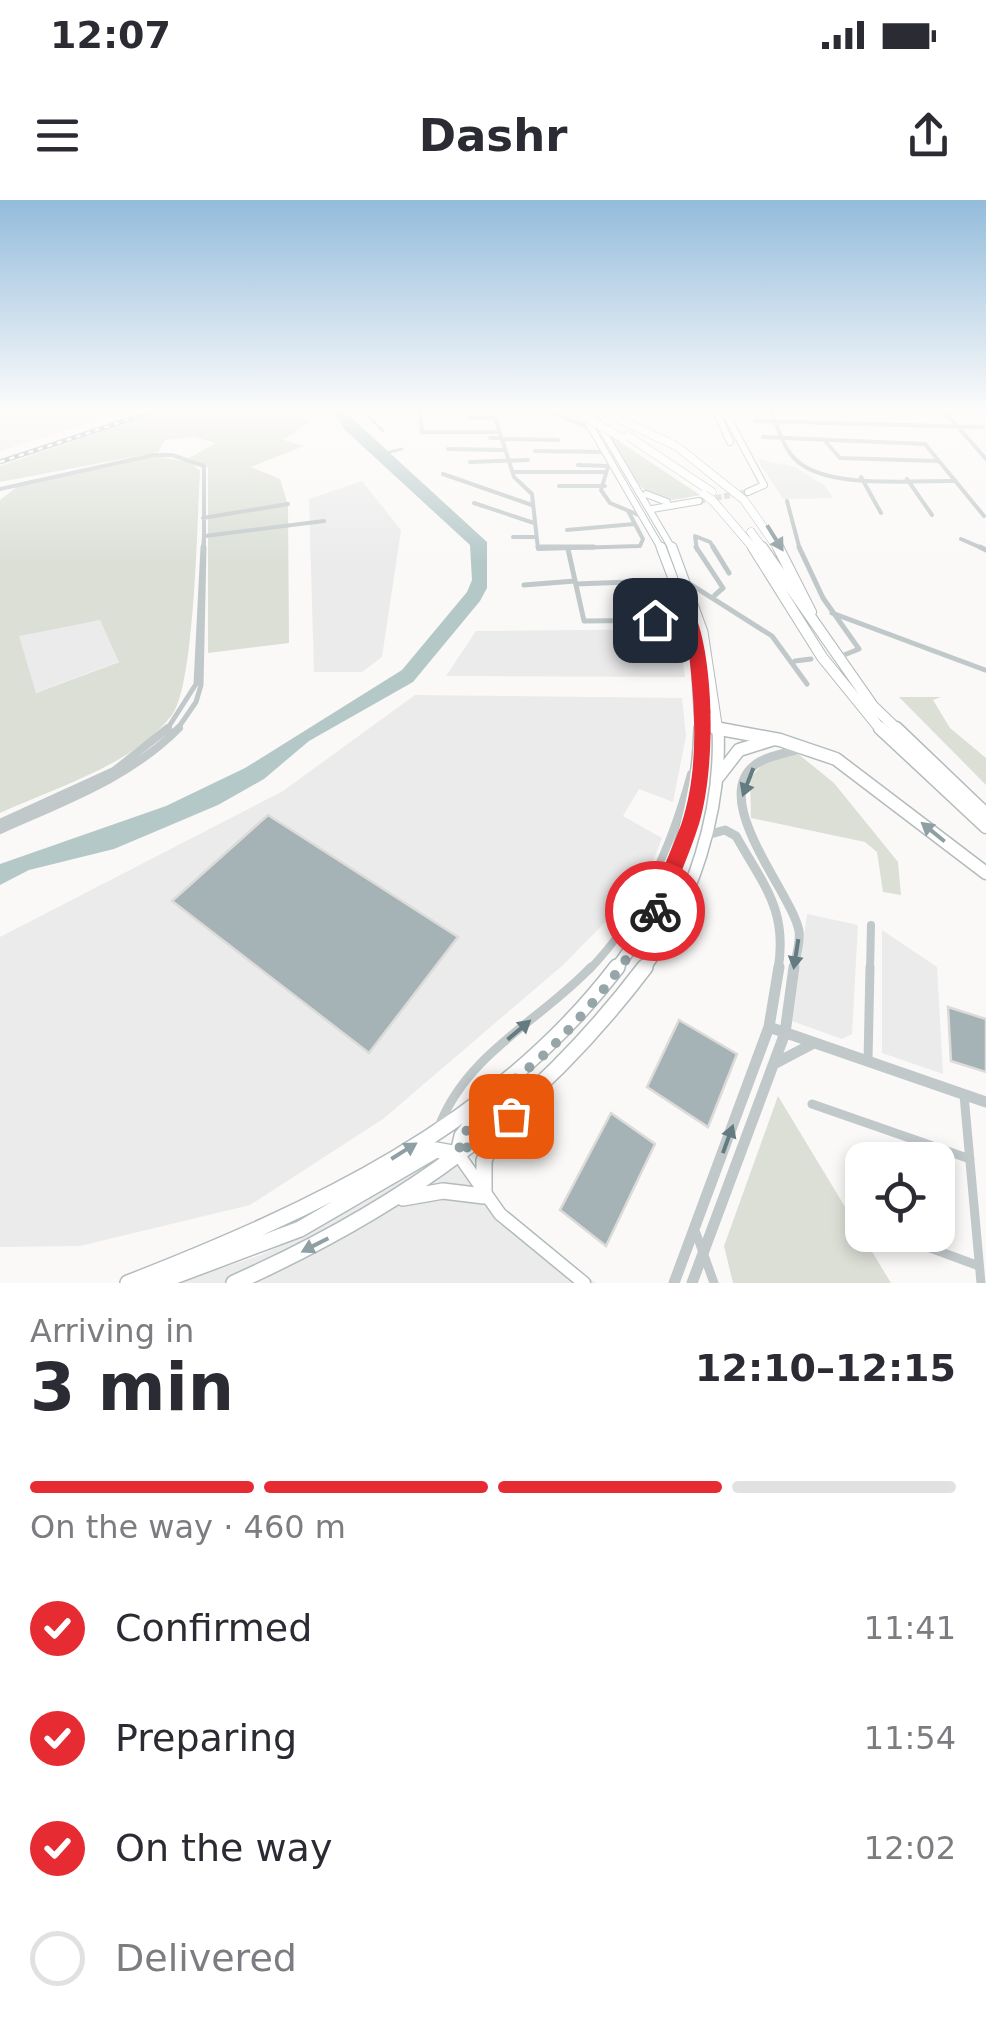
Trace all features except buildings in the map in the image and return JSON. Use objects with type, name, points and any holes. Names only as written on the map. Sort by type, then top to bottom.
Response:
[{"type":"highway","points":[[658,462],[761,545],[810,621],[873,706],[986,814]]},
{"type":"highway","points":[[703,462],[757,511],[798,580],[810,621]]},
{"type":"highway","points":[[707,498],[755,551],[824,660],[863,710],[986,828]]},
{"type":"highway","points":[[700,711],[716,730],[814,750],[873,783],[981,869],[986,881]]},
{"type":"highway","points":[[718,777],[739,750],[780,740]]},
{"type":"main road","points":[[128,1283],[246,1239],[331,1196],[502,1089],[550,1049],[598,996],[649,922],[690,828],[700,711],[691,620],[668,557],[607,462]]},
{"type":"main road","points":[[619,462],[640,490],[668,504]]},
{"type":"main road","points":[[744,462],[756,482],[746,491],[764,485],[749,462]]},
{"type":"main road","points":[[640,490],[643,515],[668,557]]},
{"type":"main road","points":[[643,515],[668,504],[707,498]]},
{"type":"main road","points":[[659,521],[668,504]]},
{"type":"main road","points":[[234,1283],[308,1249],[393,1202],[499,1125],[568,1064],[618,1003],[672,922],[707,835],[718,777],[716,730],[708,653],[690,584],[659,521],[643,515]]},
{"type":"main road","points":[[502,1089],[462,1136],[458,1154],[500,1214],[584,1283]]},
{"type":"main road","points":[[484,1196],[482,1170],[486,1145],[499,1125]]},
{"type":"main road","points":[[156,1283],[300,1229],[436,1150],[458,1154]]},
{"type":"main road","points":[[393,1202],[430,1190],[458,1190],[484,1196]]},
{"type":"street","points":[[0,489],[120,462]]},
{"type":"street","points":[[0,826],[135,764],[184,721],[202,683],[204,466],[191,462]]},
{"type":"street","points":[[470,462],[479,462]]},
{"type":"street","points":[[510,462],[532,494],[535,537],[540,550],[640,546],[644,542],[643,515]]},
{"type":"street","points":[[578,465],[607,462]]},
{"type":"street","points":[[514,472],[607,462]]},
{"type":"street","points":[[607,462],[606,486],[601,490],[610,504],[643,515]]},
{"type":"street","points":[[800,462],[829,475],[956,480]]},
{"type":"street","points":[[941,462],[984,516]]},
{"type":"street","points":[[443,474],[532,504]]},
{"type":"street","points":[[860,478],[882,513]]},
{"type":"street","points":[[907,479],[932,515]]},
{"type":"street","points":[[560,486],[606,486]]},
{"type":"street","points":[[787,501],[799,555],[831,612],[859,650],[844,655]]},
{"type":"street","points":[[203,518],[288,504]]},
{"type":"street","points":[[474,504],[534,523]]},
{"type":"street","points":[[567,530],[643,515]]},
{"type":"street","points":[[204,536],[324,520]]},
{"type":"street","points":[[641,536],[655,536]]},
{"type":"street","points":[[714,595],[723,588],[694,546],[695,536],[710,542],[729,572]]},
{"type":"street","points":[[513,537],[535,537]]},
{"type":"street","points":[[960,539],[986,550]]},
{"type":"street","points":[[568,549],[584,621],[691,620]]},
{"type":"street","points":[[533,578],[656,581]]},
{"type":"street","points":[[524,585],[564,578]]},
{"type":"street","points":[[690,584],[752,618],[795,660],[806,684]]},
{"type":"street","points":[[831,612],[985,670]]},
{"type":"street","points":[[795,660],[811,659]]},
{"type":"street","points":[[438,1130],[446,1104],[460,1080],[574,984],[618,937],[658,876],[681,816],[700,740]]},
{"type":"street","points":[[692,1283],[785,1033],[800,931],[750,834],[742,794],[746,775],[765,757],[787,750],[814,750]]},
{"type":"street","points":[[674,1283],[769,1027],[783,921],[736,836],[725,830],[707,835]]},
{"type":"street","points":[[868,1062],[872,925]]},
{"type":"street","points":[[774,998],[790,990]]},
{"type":"street","points":[[769,1027],[986,1102]]},
{"type":"street","points":[[773,1065],[814,1043]]},
{"type":"street","points":[[964,1095],[981,1283]]},
{"type":"street","points":[[812,1104],[970,1159]]},
{"type":"street","points":[[694,1230],[714,1283]]},
{"type":"street","points":[[941,1252],[979,1266]]},
{"type":"shaded area","points":[[13,462],[108,462],[0,482],[0,466]]},
{"type":"shaded area","points":[[128,462],[184,462],[200,471],[190,637],[180,698],[172,715],[137,748],[116,761],[0,813],[0,500],[23,482]],"holes":[[[100,620],[119,662],[36,693],[19,636]]]},
{"type":"shaded area","points":[[196,462],[265,462],[251,467],[280,479],[288,505],[289,643],[208,653],[208,467]]},
{"type":"shaded area","points":[[379,462],[399,462],[487,542],[487,588],[413,682],[309,741],[264,779],[218,805],[114,849],[29,870],[0,885],[0,864],[166,806],[245,768],[402,670],[467,592],[472,580],[470,545]]},
{"type":"shaded area","points":[[623,462],[650,462],[700,495],[659,499]]},
{"type":"shaded area","points":[[759,462],[795,467],[824,485],[833,498],[783,499]]},
{"type":"shaded area","points":[[362,481],[401,530],[382,657],[362,672],[314,672],[309,499]]},
{"type":"shaded area","points":[[638,589],[668,589],[676,617],[624,617],[620,597]]},
{"type":"shaded area","points":[[100,620],[120,661],[35,693],[18,635]]},
{"type":"shaded area","points":[[678,629],[685,677],[446,676],[476,631]]},
{"type":"shaded area","points":[[415,695],[682,698],[686,736],[673,802],[639,789],[623,816],[662,838],[645,882],[563,965],[383,1119],[250,1205],[80,1246],[0,1247],[0,937],[283,791]]},
{"type":"shaded area","points":[[899,697],[941,697],[933,700],[950,728],[986,758],[986,785]]},
{"type":"shaded area","points":[[797,753],[834,783],[898,862],[901,895],[883,892],[877,852],[865,842],[751,818],[750,778],[764,763]]},
{"type":"shaded area","points":[[807,914],[858,925],[852,1034],[842,1039],[792,1021]]},
{"type":"shaded area","points":[[882,930],[937,967],[943,1074],[882,1053]]},
{"type":"shaded area","points":[[778,1096],[845,1207],[845,1252],[872,1252],[891,1283],[733,1283],[724,1246]]},
{"type":"shaded area","points":[[452,1144],[501,1212],[596,1283],[175,1283],[261,1255],[364,1203]]},
{"type":"tunnel","points":[[699,501],[748,492]]},
{"type":"way so far","points":[[511,1116],[458,1154],[462,1136],[502,1089],[550,1049],[598,996],[655,911]]},
{"type":"route","points":[[655,620],[691,620],[701,687],[699,764],[690,828],[655,911]]}]
